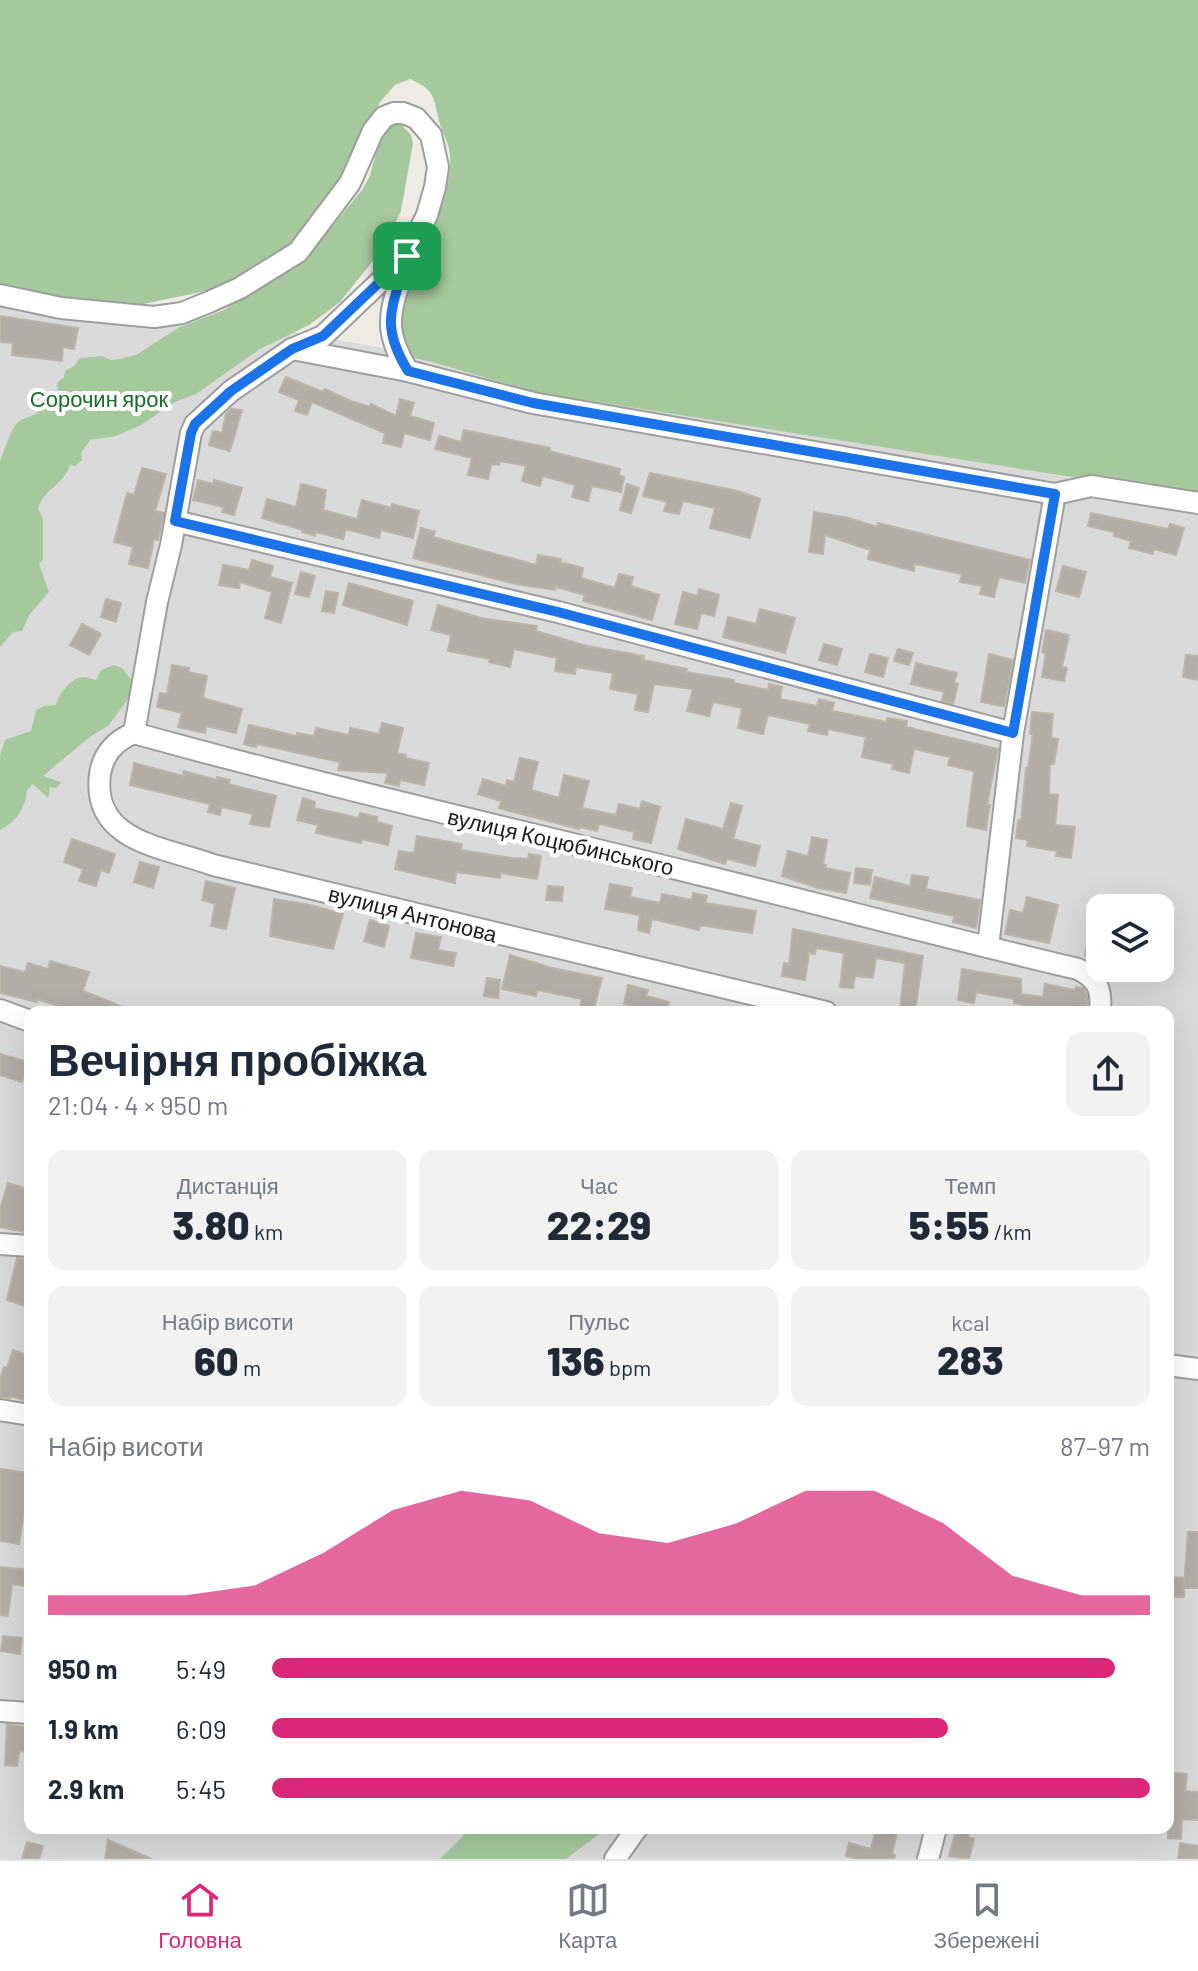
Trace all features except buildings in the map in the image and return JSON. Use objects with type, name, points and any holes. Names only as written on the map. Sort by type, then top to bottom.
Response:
[{"type":"street","points":[[0,295],[61,308],[154,317],[182,313],[240,288],[298,252],[350,183],[373,131],[384,117],[394,113],[416,118],[425,127],[436,150],[438,167],[427,215],[407,256],[391,319],[393,346],[408,371]]},
{"type":"street","points":[[134,733],[157,602],[195,424],[231,391],[292,349],[323,336],[407,256]]},
{"type":"street","points":[[292,349],[408,371],[533,403],[1055,494],[1091,486],[1198,503]]},
{"type":"street","points":[[988,947],[1013,733],[1055,494]]},
{"type":"street","points":[[175,521],[573,616],[1013,733]]},
{"type":"street","name":"вулиця Коцюбинського","points":[[134,733],[504,829],[1078,969],[1089,975],[1101,991],[1100,1006]]},
{"type":"street","name":"вулиця Антонова","points":[[134,733],[125,737],[105,757],[100,783],[108,814],[121,831],[135,840],[213,865],[801,1006]]},
{"type":"street","points":[[0,1010],[24,1019]]},
{"type":"street","points":[[0,1244],[24,1246]]},
{"type":"street","points":[[1174,1366],[1198,1369]]},
{"type":"street","points":[[0,1410],[24,1414]]},
{"type":"street","points":[[0,1711],[24,1713]]},
{"type":"street","points":[[615,1859],[633,1834]]},
{"type":"street","points":[[928,1859],[934,1834]]},
{"type":"shaded area","points":[[0,278],[825,429],[1198,503],[1198,1859],[0,1859]]},
{"type":"green space","points":[[0,0],[1198,0],[1198,497],[535,392],[406,356],[400,332],[402,307],[409,282],[441,206],[448,181],[450,156],[432,95],[410,79],[395,85],[380,102],[348,178],[291,247],[220,288],[119,309],[0,286]]},
{"type":"green space","name":"Сорочин ярок","points":[[393,123],[400,123],[411,135],[413,143],[401,211],[383,248],[340,302],[309,325],[260,349],[196,394],[175,402],[141,425],[116,436],[90,440],[81,453],[82,460],[75,466],[70,465],[63,478],[44,496],[38,509],[43,518],[43,559],[39,564],[49,592],[29,615],[22,631],[13,632],[0,647],[0,462],[16,424],[37,413],[43,401],[55,401],[57,383],[80,358],[102,356],[111,360],[138,354],[178,328],[226,309],[238,297],[310,253],[362,190],[370,176],[381,134]]},
{"type":"green space","points":[[114,665],[122,668],[133,682],[129,698],[108,726],[91,736],[43,776],[61,782],[57,788],[50,787],[48,798],[33,784],[27,790],[19,814],[0,830],[0,755],[5,740],[31,731],[36,710],[56,705],[62,692],[74,680],[82,677],[96,680],[101,670]]},
{"type":"green space","points":[[465,1834],[599,1834],[566,1859],[440,1859]]},
{"type":"route","points":[[407,256],[397,289],[391,332],[393,346],[408,371],[533,403],[1055,494],[1013,733],[558,612],[175,521],[195,424],[231,391],[275,359],[323,336],[407,256]]}]
